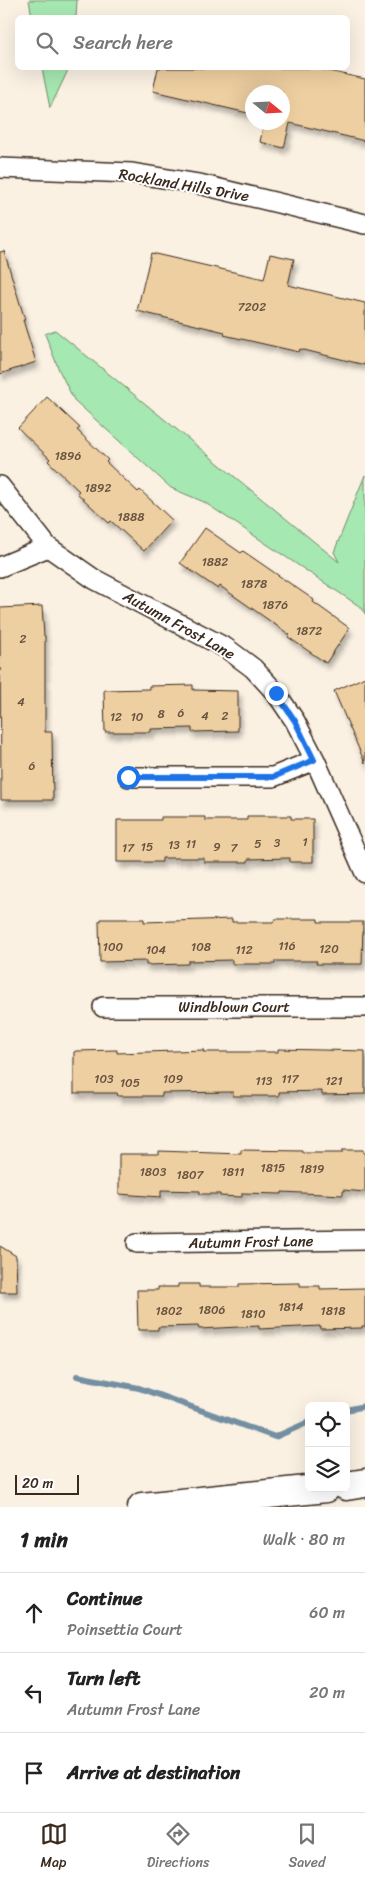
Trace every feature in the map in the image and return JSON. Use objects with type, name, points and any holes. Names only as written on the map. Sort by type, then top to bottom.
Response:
[{"type":"highway","points":[[350,1485],[365,1483]]},
{"type":"highway","points":[[142,1507],[305,1490]]},
{"type":"street","name":"Rockland Hills Drive","points":[[0,168],[132,173],[199,184],[365,224]]},
{"type":"street","name":"Autumn Frost Lane","points":[[0,486],[48,547],[94,579],[226,648],[253,668],[281,700],[295,721],[365,873]]},
{"type":"street","points":[[0,567],[48,547]]},
{"type":"street","points":[[128,777],[273,777],[314,760]]},
{"type":"street","name":"Windblown Court","points":[[103,1007],[365,1007]]},
{"type":"street","name":"Autumn Frost Lane","points":[[137,1243],[365,1240]]},
{"type":"green space","points":[[29,0],[77,0],[76,15],[32,15]]},
{"type":"green space","points":[[42,70],[68,70],[50,108]]},
{"type":"green space","points":[[55,330],[339,562],[334,552],[365,475],[365,614],[362,608],[204,502],[171,488],[74,400],[59,370],[45,334]]},
{"type":"building","points":[[158,70],[324,70],[365,79],[365,141],[290,123],[290,85],[245,85],[245,112],[153,91]]},
{"type":"building","points":[[262,130],[288,130],[284,148],[260,142]]},
{"type":"building","points":[[4,251],[36,362],[0,374],[0,252]]},
{"type":"building","points":[[151,253],[264,279],[270,254],[294,259],[288,285],[365,303],[365,365],[300,349],[299,352],[224,335],[225,332],[137,311]]},
{"type":"building","points":[[47,397],[80,428],[77,430],[108,460],[106,462],[172,520],[144,551],[111,521],[109,523],[77,493],[79,491],[48,461],[50,459],[18,428]]},
{"type":"building","points":[[205,528],[241,553],[243,551],[314,600],[313,602],[348,627],[349,629],[326,663],[220,586],[218,589],[180,563]]},
{"type":"building","points":[[42,606],[45,636],[45,732],[52,732],[53,800],[1,800],[0,608]]},
{"type":"building","points":[[365,677],[365,763],[334,691]]},
{"type":"building","points":[[193,685],[193,690],[238,691],[238,731],[192,732],[192,728],[151,729],[151,732],[105,732],[104,690],[149,689],[149,686]]},
{"type":"building","points":[[247,816],[291,816],[291,819],[313,819],[313,862],[290,862],[290,858],[248,859],[248,862],[204,862],[204,858],[162,858],[162,862],[117,862],[117,820],[205,817],[205,820],[247,820]]},
{"type":"building","points":[[101,919],[144,919],[144,922],[232,919],[232,922],[273,922],[275,919],[318,919],[318,922],[363,922],[362,964],[316,964],[317,961],[275,961],[275,964],[232,964],[232,960],[188,961],[188,964],[146,965],[146,961],[100,962],[99,921]]},
{"type":"building","points":[[278,1049],[365,1051],[365,1094],[322,1095],[322,1091],[279,1092],[279,1096],[233,1096],[233,1092],[162,1093],[162,1096],[74,1093],[74,1052],[76,1051],[117,1050],[117,1053],[204,1050],[203,1052],[278,1052]]},
{"type":"building","points":[[241,1150],[342,1153],[342,1150],[363,1150],[363,1153],[365,1153],[365,1192],[343,1190],[343,1195],[282,1192],[282,1194],[242,1193],[242,1197],[200,1194],[200,1191],[161,1190],[161,1197],[119,1194],[119,1154],[159,1154],[159,1151],[241,1154]]},
{"type":"building","points":[[0,1246],[16,1256],[17,1292],[0,1292]]},
{"type":"building","points":[[300,1283],[300,1286],[320,1286],[320,1289],[365,1288],[365,1326],[362,1326],[362,1328],[320,1329],[320,1326],[259,1329],[259,1326],[199,1329],[198,1326],[158,1327],[158,1330],[138,1330],[137,1290],[158,1290],[158,1287],[178,1287],[178,1284],[199,1284],[199,1287],[239,1287],[239,1284]]},
{"type":"waterway","points":[[77,1376],[139,1388],[275,1437],[305,1424]]},
{"type":"waterway","points":[[350,1409],[365,1406]]},
{"type":"route","points":[[128,777],[273,777],[314,760],[295,721],[276,693]]}]
